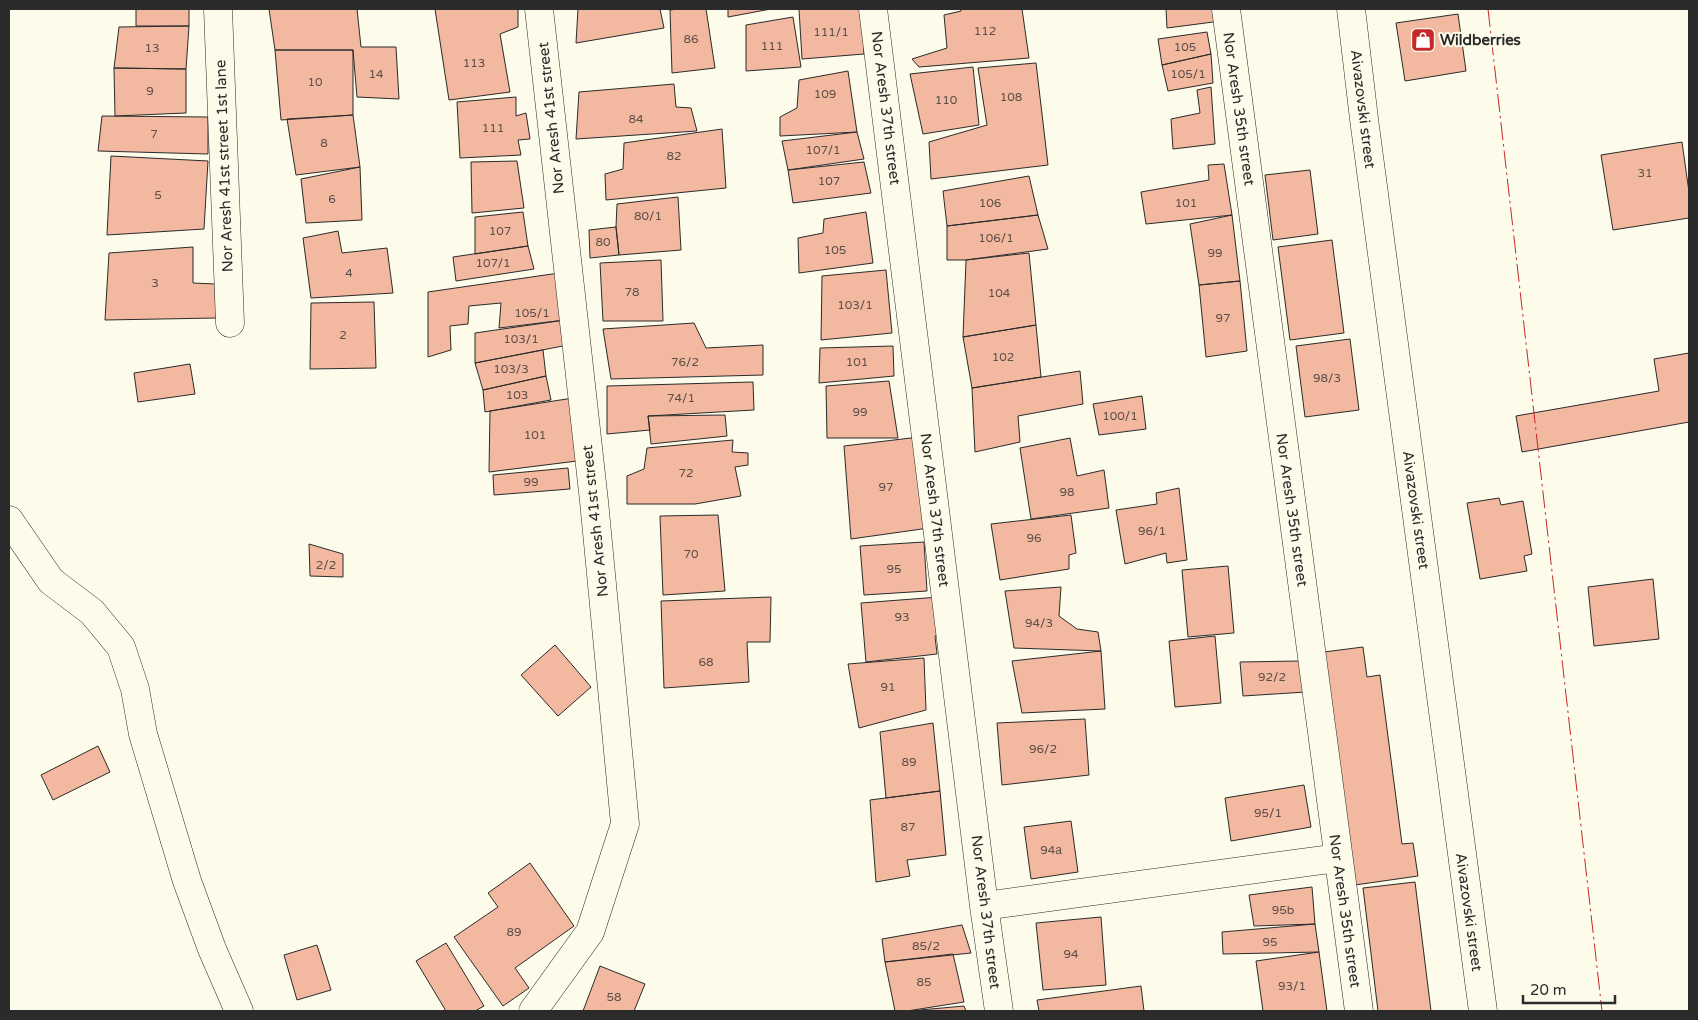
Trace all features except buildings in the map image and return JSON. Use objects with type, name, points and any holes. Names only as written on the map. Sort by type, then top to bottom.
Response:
[{"type":"street","name":"Nor Aresh 41st street 1st lane","points":[[218,9],[230,323]]},
{"type":"street","name":"Nor Aresh 41st street","points":[[533,1011],[590,932],[625,824],[593,491],[539,9]]},
{"type":"street","name":"Nor Aresh 37th street","points":[[873,9],[984,906],[999,1011]]},
{"type":"street","name":"Nor Aresh 35th street","points":[[1226,9],[1359,1011]]},
{"type":"street","name":"Aivazovski street","points":[[1351,9],[1482,1011]]},
{"type":"street","points":[[9,520],[51,581],[92,612],[121,647],[135,689],[148,751],[187,881],[238,1011]]},
{"type":"street","points":[[984,906],[1338,858]]},
{"type":"power","points":[[1488,9],[1602,1011]]},
{"type":"place","name":"Wildberries","points":[[1423,40]]}]
